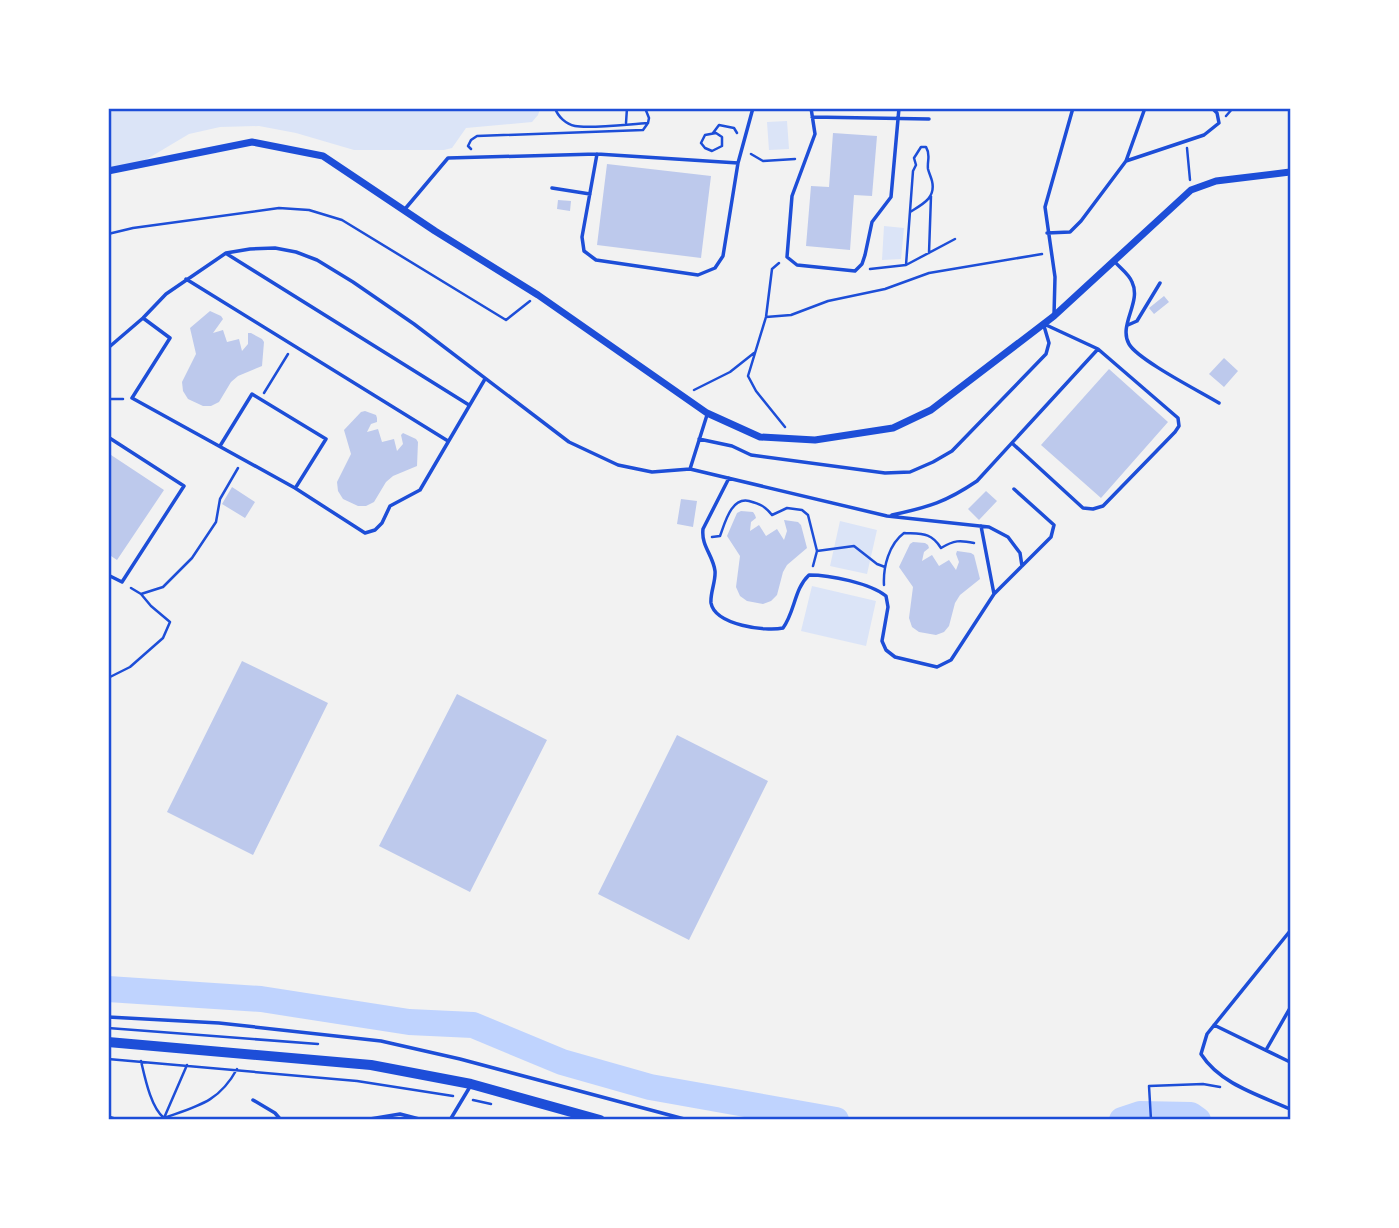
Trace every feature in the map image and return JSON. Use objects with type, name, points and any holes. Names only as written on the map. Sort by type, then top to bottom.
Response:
[{"type":"main road","points":[[108,1042],[371,1065],[471,1084],[600,1119]]},
{"type":"street","points":[[108,171],[252,142],[323,156],[404,211],[538,295],[707,413],[760,436],[815,440],[892,428],[931,410],[1054,316],[1191,190],[1216,181],[1290,172]]},
{"type":"lane","points":[[597,153],[582,237],[584,251],[596,260],[698,275],[715,268],[723,256],[738,163],[753,108]]},
{"type":"lane","points":[[811,108],[815,134],[792,196],[787,257],[797,265],[855,271],[862,264],[872,222],[891,197],[899,108]]},
{"type":"lane","points":[[1054,316],[1056,292],[1045,207],[1073,108]]},
{"type":"lane","points":[[1047,233],[1070,232],[1081,221],[1126,161],[1145,108]]},
{"type":"lane","points":[[1126,161],[1204,135],[1219,123],[1217,113],[1212,108]]},
{"type":"lane","points":[[812,117],[929,119]]},
{"type":"lane","points":[[404,211],[448,158],[597,153],[738,163]]},
{"type":"lane","points":[[552,188],[590,194]]},
{"type":"lane","points":[[108,348],[166,294],[226,253],[275,248],[296,252],[317,260],[414,324],[569,442],[618,464],[652,472],[690,469],[887,516],[989,527],[1008,537],[1020,553],[1022,566]]},
{"type":"lane","points":[[226,253],[469,405]]},
{"type":"lane","points":[[1115,262],[1132,280],[1135,291],[1125,334],[1129,345],[1142,356],[1219,403]]},
{"type":"lane","points":[[186,278],[448,441]]},
{"type":"lane","points":[[1127,326],[1137,321],[1160,283]]},
{"type":"lane","points":[[143,318],[170,338],[132,398],[295,488],[365,533],[375,530],[383,523],[390,506],[420,489],[485,378]]},
{"type":"lane","points":[[1013,444],[1083,508],[1093,509],[1103,506],[1179,426],[1178,418],[1098,349],[1044,324]]},
{"type":"lane","points":[[699,439],[732,446],[751,455],[796,463],[885,473],[910,472],[933,463],[952,450],[1046,354],[1049,344],[1044,324]]},
{"type":"lane","points":[[887,516],[953,498],[977,481],[1098,349]]},
{"type":"lane","points":[[220,446],[252,394],[260,398],[326,439],[295,488]]},
{"type":"lane","points":[[690,469],[707,413]]},
{"type":"lane","points":[[108,437],[184,486],[122,582],[108,575]]},
{"type":"lane","points":[[729,478],[706,523],[702,538],[715,572],[711,603],[723,620],[771,631],[783,628],[790,619],[801,583],[809,575],[820,575],[877,589],[886,596],[888,607],[882,641],[886,650],[895,657],[936,667],[951,660],[995,594],[1051,537],[1054,525],[1014,489]]},
{"type":"lane","points":[[981,526],[995,594]]},
{"type":"lane","points":[[1290,931],[1207,1034],[1201,1054],[1210,1067],[1224,1078],[1290,1109]]},
{"type":"lane","points":[[1266,1050],[1290,1008]]},
{"type":"lane","points":[[108,1017],[219,1023],[381,1041],[688,1119]]},
{"type":"lane","points":[[1214,1026],[1290,1062]]},
{"type":"lane","points":[[450,1119],[471,1084]]},
{"type":"lane","points":[[253,1100],[281,1119]]},
{"type":"lane","points":[[364,1119],[400,1114],[423,1119]]},
{"type":"lane","points":[[108,1117],[118,1119]]},
{"type":"path","points":[[555,108],[556,114],[575,126],[648,123]]},
{"type":"path","points":[[626,124],[627,108]]},
{"type":"path","points":[[472,151],[468,146],[471,139],[477,136],[643,130],[649,118],[645,108]]},
{"type":"path","points":[[713,133],[722,137],[722,146],[712,150],[705,148],[701,142],[705,135],[713,133],[719,125],[734,128],[738,133],[734,142]]},
{"type":"path","points":[[1186,141],[1191,190]]},
{"type":"path","points":[[906,265],[916,165],[914,158],[921,147],[929,149],[928,168],[933,184],[929,253]]},
{"type":"path","points":[[741,149],[763,161],[807,158]]},
{"type":"path","points":[[910,212],[927,201],[931,195]]},
{"type":"path","points":[[108,234],[133,228],[279,208],[309,210],[342,220],[506,320],[538,295]]},
{"type":"path","points":[[855,271],[906,265],[955,239]]},
{"type":"path","points":[[766,317],[791,315],[828,301],[885,289],[929,273],[1051,253]]},
{"type":"path","points":[[787,257],[772,269],[766,317],[748,376],[756,391],[795,439]]},
{"type":"path","points":[[260,398],[293,345]]},
{"type":"path","points":[[683,395],[730,372],[754,353]]},
{"type":"path","points":[[108,399],[132,398]]},
{"type":"path","points":[[141,594],[163,587],[192,558],[216,522],[220,499],[243,459]]},
{"type":"path","points":[[706,523],[708,533],[713,538],[720,536],[728,515],[737,502],[744,500],[761,504],[772,515],[787,508],[802,510],[808,515],[817,551],[809,575]]},
{"type":"path","points":[[886,596],[883,581],[885,567],[893,545],[904,533],[928,534],[935,538],[942,548],[958,540],[978,544],[986,551]]},
{"type":"path","points":[[817,551],[854,546],[885,567]]},
{"type":"path","points":[[108,678],[130,667],[163,638],[170,622],[141,594],[122,582]]},
{"type":"path","points":[[108,1059],[357,1081],[463,1098]]},
{"type":"path","points":[[141,1061],[152,1100],[164,1119]]},
{"type":"path","points":[[164,1119],[187,1065]]},
{"type":"path","points":[[164,1119],[191,1109],[221,1092],[237,1069]]},
{"type":"path","points":[[1151,1119],[1149,1086],[1203,1084],[1223,1087]]},
{"type":"shaded area","points":[[108,109],[540,109],[532,122],[466,128],[452,148],[444,150],[354,150],[296,133],[259,126],[220,127],[189,134],[142,162],[109,174]]},
{"type":"shaded area","points":[[787,121],[789,149],[769,150],[767,122]]},
{"type":"shaded area","points":[[884,226],[904,228],[901,259],[882,260]]},
{"type":"shaded area","points":[[840,521],[877,530],[867,574],[830,566]]},
{"type":"shaded area","points":[[812,586],[876,601],[866,646],[801,631]]},
{"type":"building","points":[[833,133],[877,136],[872,196],[854,195],[850,250],[806,246],[811,186],[829,187]]},
{"type":"building","points":[[607,164],[711,176],[701,258],[597,245]]},
{"type":"building","points":[[558,200],[571,201],[570,211],[557,209]]},
{"type":"building","points":[[1164,296],[1169,302],[1154,314],[1149,308]]},
{"type":"building","points":[[210,311],[223,319],[213,333],[223,330],[227,342],[239,339],[242,351],[248,344],[248,333],[264,342],[262,366],[238,376],[231,382],[219,402],[203,406],[188,399],[182,382],[196,354],[190,328]]},
{"type":"building","points":[[1224,358],[1238,371],[1224,387],[1209,374]]},
{"type":"building","points":[[1109,369],[1168,422],[1101,498],[1041,445]]},
{"type":"building","points":[[365,411],[377,418],[377,422],[371,424],[367,432],[378,429],[382,442],[394,439],[397,451],[403,444],[403,433],[416,439],[417,466],[393,476],[386,482],[374,502],[358,506],[343,499],[337,482],[351,454],[344,430]]},
{"type":"building","points":[[108,453],[164,490],[117,560],[108,554]]},
{"type":"building","points":[[232,487],[255,502],[245,518],[222,504]]},
{"type":"building","points":[[986,491],[997,501],[979,520],[968,509]]},
{"type":"building","points":[[681,499],[697,501],[693,527],[677,524]]},
{"type":"building","points":[[753,512],[755,515],[750,531],[759,525],[766,536],[777,529],[784,540],[787,531],[784,520],[798,522],[807,548],[787,565],[777,595],[763,604],[747,601],[740,596],[736,587],[740,556],[727,536],[737,513]]},
{"type":"building","points":[[913,542],[928,545],[922,561],[932,555],[939,566],[949,560],[956,570],[959,562],[957,551],[971,553],[974,555],[980,579],[960,595],[949,626],[936,635],[919,632],[912,627],[909,618],[913,587],[899,567]]},
{"type":"building","points":[[242,661],[328,703],[253,855],[167,812]]},
{"type":"building","points":[[457,694],[547,740],[470,892],[379,846]]},
{"type":"building","points":[[677,735],[768,781],[689,940],[598,894]]},
{"type":"waterway","points":[[108,989],[261,999],[409,1022],[473,1025],[562,1062],[650,1087],[836,1120]]},
{"type":"waterway","points":[[1122,1120],[1140,1114],[1191,1115],[1198,1120]]}]
